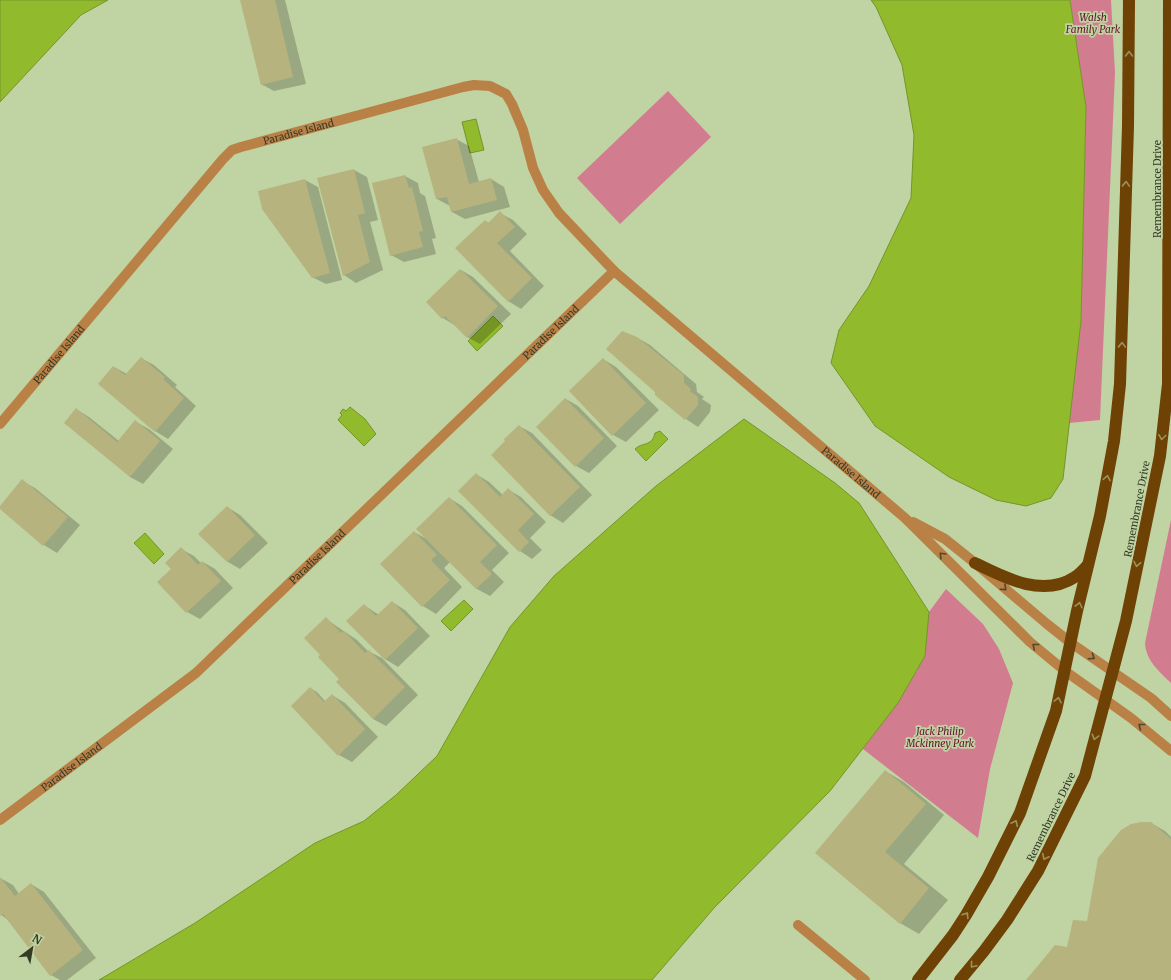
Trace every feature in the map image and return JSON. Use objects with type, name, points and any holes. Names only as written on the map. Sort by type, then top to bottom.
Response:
[{"type":"highway","points":[[918,980],[949,941],[966,915],[988,877],[1020,813],[1052,723],[1100,516],[1114,441],[1120,384],[1128,126],[1129,0]]},
{"type":"highway","name":"Remembrance Drive","points":[[960,980],[1007,920],[1038,871],[1085,776],[1126,622],[1160,456],[1168,384],[1169,0]]},
{"type":"highway","points":[[976,563],[1006,578],[1026,585],[1036,586],[1050,586],[1065,582],[1075,577],[1088,565]]},
{"type":"street","name":"Paradise Island","points":[[0,424],[232,150],[463,87],[474,85],[490,86],[506,94],[512,104],[523,130],[533,168],[543,190],[559,213],[614,271],[905,518],[1021,635],[1065,670],[1131,718],[1171,751]]},
{"type":"street","name":"Paradise Island","points":[[0,820],[196,673],[614,271]]},
{"type":"street","name":"Paradise Island","points":[[905,518],[945,539],[976,563],[1034,614],[1071,643],[1151,698],[1171,716]]},
{"type":"street","points":[[798,925],[865,980]]},
{"type":"green space","name":"Walsh Family Park","points":[[1070,0],[1111,0],[1115,73],[1100,420],[1069,423],[1081,321],[1086,107]]},
{"type":"green space","points":[[668,91],[711,137],[620,224],[577,178]]},
{"type":"green space","points":[[1171,520],[1171,683],[1158,670],[1151,660],[1145,643]]},
{"type":"green space","name":"Jack Philip Mckinney Park","points":[[946,589],[983,624],[999,649],[1013,683],[990,769],[978,838],[863,749],[917,671],[929,612]]},
{"type":"shaded area","points":[[0,0],[108,0],[81,15],[0,102]]},
{"type":"shaded area","points":[[871,0],[1070,0],[1086,107],[1081,321],[1063,479],[1051,498],[1026,506],[996,500],[949,477],[875,426],[831,363],[839,330],[869,286],[911,198],[914,135],[902,65],[876,7]]},
{"type":"shaded area","points":[[476,119],[484,150],[470,153],[462,122]]},
{"type":"shaded area","points":[[493,316],[503,326],[477,351],[468,341]]},
{"type":"shaded area","points":[[350,407],[365,419],[376,434],[364,446],[338,420],[342,415],[340,413],[343,409],[346,411]]},
{"type":"shaded area","points":[[744,419],[835,483],[859,503],[929,612],[925,656],[898,703],[830,791],[714,908],[652,980],[99,980],[195,923],[315,843],[364,821],[396,795],[437,756],[510,627],[554,576],[656,486]]},
{"type":"shaded area","points":[[660,431],[668,439],[646,461],[635,449],[652,440],[655,433]]},
{"type":"shaded area","points":[[145,533],[164,554],[154,564],[134,543]]},
{"type":"shaded area","points":[[464,600],[473,609],[451,631],[441,621]]},
{"type":"building","points":[[240,0],[275,0],[293,77],[261,85]]},
{"type":"building","points":[[457,138],[469,184],[491,178],[497,200],[451,212],[447,197],[436,199],[422,147]]},
{"type":"building","points":[[354,169],[365,213],[358,215],[370,262],[343,276],[317,178]]},
{"type":"building","points":[[405,175],[409,188],[412,187],[423,231],[419,232],[423,247],[390,256],[372,183]]},
{"type":"building","points":[[305,179],[330,273],[312,278],[262,209],[258,191]]},
{"type":"building","points":[[500,211],[515,227],[497,243],[532,278],[508,302],[455,248],[485,220],[488,223]]},
{"type":"building","points":[[460,269],[498,306],[467,338],[445,316],[442,319],[426,302]]},
{"type":"building","points":[[622,331],[637,337],[684,375],[684,383],[691,389],[690,391],[698,397],[698,405],[685,420],[655,395],[655,392],[606,349]]},
{"type":"building","points":[[141,357],[165,377],[163,379],[184,398],[155,432],[98,384],[113,366],[125,375]]},
{"type":"building","points":[[603,358],[646,403],[612,436],[569,391]]},
{"type":"building","points":[[565,398],[604,438],[575,467],[536,427]]},
{"type":"building","points":[[76,408],[117,442],[135,420],[160,441],[130,477],[64,423]]},
{"type":"building","points":[[519,425],[580,487],[550,516],[491,455],[505,441],[504,439]]},
{"type":"building","points":[[476,473],[500,497],[508,488],[534,514],[518,530],[529,542],[519,552],[458,491]]},
{"type":"building","points":[[22,479],[68,517],[43,546],[0,509],[0,506]]},
{"type":"building","points":[[449,497],[497,545],[480,562],[492,574],[476,589],[416,529]]},
{"type":"building","points":[[227,506],[255,535],[227,562],[198,534]]},
{"type":"building","points":[[414,531],[437,555],[431,560],[450,580],[422,607],[380,564]]},
{"type":"building","points":[[181,547],[198,565],[202,561],[221,581],[186,613],[157,582],[171,569],[165,563]]},
{"type":"building","points":[[392,601],[418,628],[385,660],[346,621],[364,604],[376,616]]},
{"type":"building","points":[[326,617],[341,633],[344,631],[365,653],[369,650],[405,687],[373,719],[336,682],[339,679],[318,657],[320,655],[304,638]]},
{"type":"building","points":[[310,687],[324,702],[332,694],[365,729],[338,756],[291,706]]},
{"type":"building","points":[[885,770],[926,804],[885,852],[929,888],[900,924],[815,853]]},
{"type":"building","points":[[1151,822],[1171,839],[1171,980],[1026,980],[1055,945],[1067,947],[1073,920],[1087,921],[1098,858],[1121,830],[1131,824]]},
{"type":"building","points":[[0,877],[15,896],[31,883],[83,950],[50,976],[3,914],[0,916]]}]
